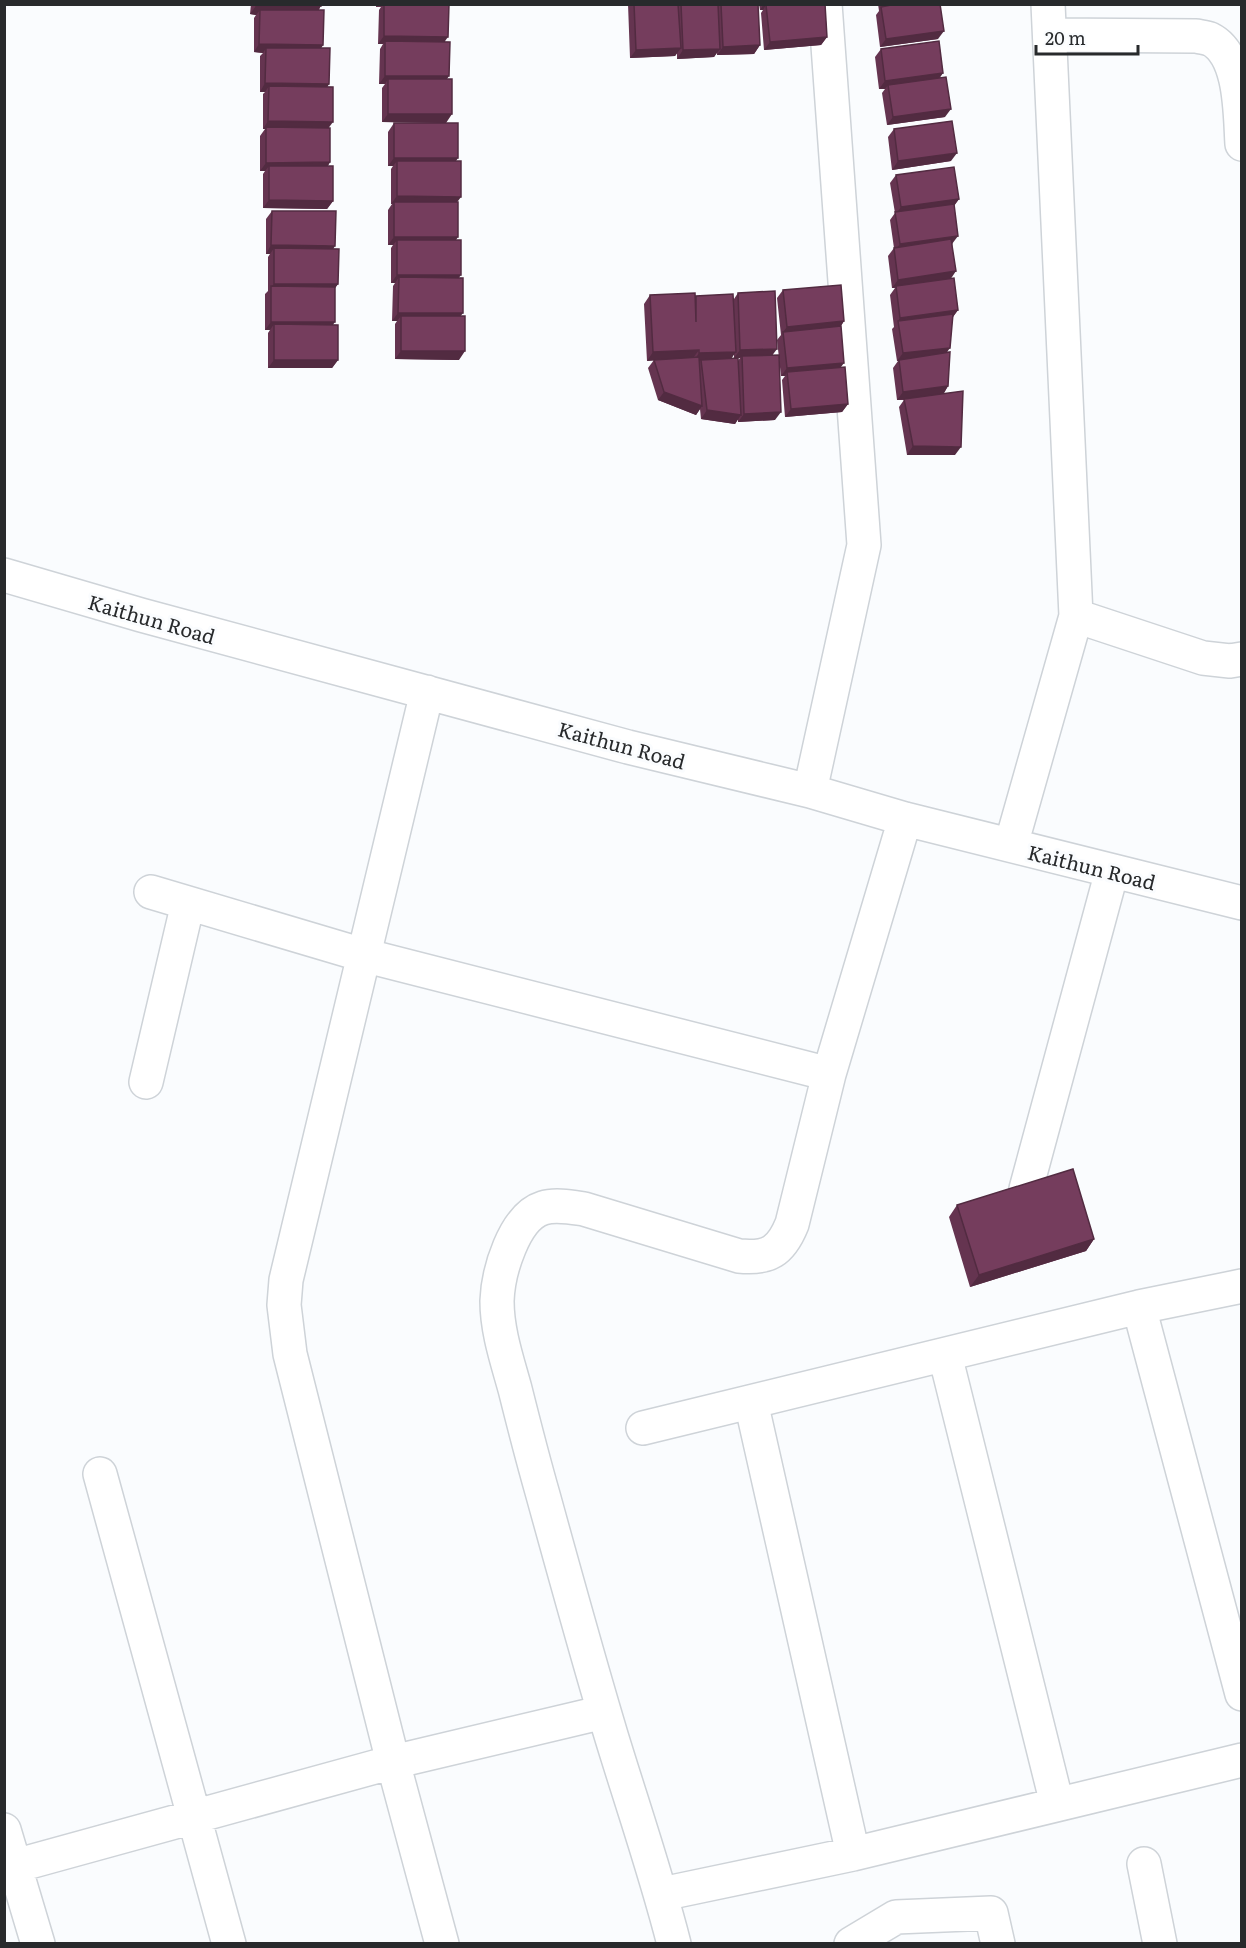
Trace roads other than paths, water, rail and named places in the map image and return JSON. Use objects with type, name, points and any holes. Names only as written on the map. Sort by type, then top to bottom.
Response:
[{"type":"street","points":[[810,791],[864,545],[825,4]]},
{"type":"street","points":[[1011,845],[1076,616],[1049,20],[1210,39],[1220,47],[1233,68],[1238,84],[1242,144]]},
{"type":"street","name":"Kaithun Road","points":[[4,576],[628,747],[810,791],[905,819],[1242,903]]},
{"type":"street","points":[[1076,616],[1203,658],[1230,661],[1242,659]]},
{"type":"street","points":[[427,692],[286,1280],[284,1305],[290,1353],[393,1762],[442,1944]]},
{"type":"street","points":[[674,1944],[662,1894],[604,1712],[503,1345],[497,1299],[502,1271],[512,1239],[531,1214],[545,1207],[565,1206],[584,1209],[739,1256],[753,1257],[775,1250],[785,1241],[792,1224],[829,1074],[905,819]]},
{"type":"street","points":[[1026,1189],[1112,871]]},
{"type":"street","points":[[151,892],[363,956],[829,1074]]},
{"type":"street","points":[[146,1082],[188,903]]},
{"type":"street","points":[[643,1428],[1139,1307],[1242,1286]]},
{"type":"street","points":[[1139,1307],[1242,1694]]},
{"type":"street","points":[[945,1354],[1057,1804]]},
{"type":"street","points":[[751,1402],[853,1854]]},
{"type":"street","points":[[100,1474],[229,1944]]},
{"type":"street","points":[[10,1867],[393,1762],[604,1712]]},
{"type":"street","points":[[662,1894],[853,1854],[1242,1760]]},
{"type":"street","points":[[4,1830],[10,1867],[38,1944]]},
{"type":"street","points":[[1144,1864],[1160,1944]]},
{"type":"street","points":[[851,1944],[896,1917],[992,1913],[998,1944]]}]
